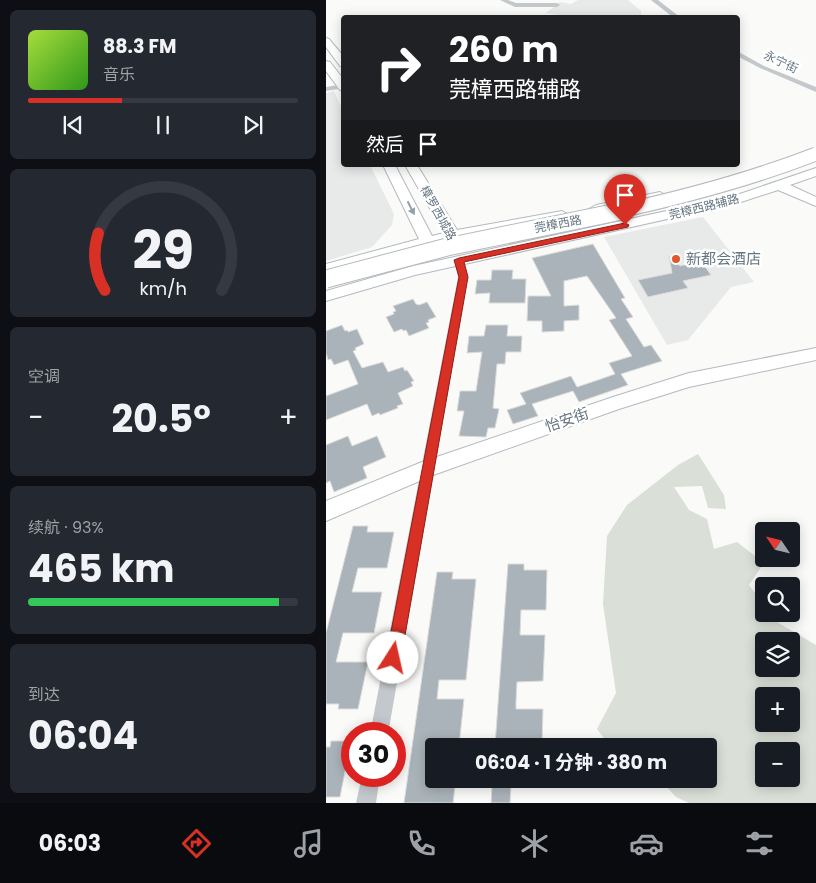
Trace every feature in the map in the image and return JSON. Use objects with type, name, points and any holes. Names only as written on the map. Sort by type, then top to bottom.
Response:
[{"type":"main road","points":[[326,41],[341,60]]},
{"type":"main road","points":[[326,64],[341,83]]},
{"type":"main road","name":"莞樟西路辅路","points":[[326,269],[453,235],[640,200],[708,184],[774,164],[816,147]]},
{"type":"main road","name":"莞樟西路","points":[[326,279],[458,244],[693,196],[763,175],[816,154]]},
{"type":"main road","name":"莞樟西路","points":[[326,288],[445,255],[698,202],[772,180],[816,163]]},
{"type":"main road","name":"樟罗西城路","points":[[390,167],[428,242],[459,260]]},
{"type":"main road","name":"樟罗西城路","points":[[412,167],[453,235],[459,260]]},
{"type":"main road","name":"莞樟西路辅路","points":[[326,296],[459,260],[706,208],[780,186],[816,172]]},
{"type":"main road","points":[[780,186],[816,202]]},
{"type":"main road","points":[[539,220],[529,225],[527,233],[536,240],[550,241]]},
{"type":"main road","name":"怡安街","points":[[326,511],[428,468],[613,404],[688,380],[816,354]]},
{"type":"street","points":[[504,0],[510,4],[521,6],[557,5]]},
{"type":"street","points":[[654,0],[674,15]]},
{"type":"street","name":"永宁街","points":[[740,54],[816,90]]},
{"type":"street","points":[[326,89],[341,86]]},
{"type":"street","points":[[381,722],[463,277],[459,260]]},
{"type":"street","points":[[366,803],[369,787]]},
{"type":"shaded area","points":[[578,0],[628,0],[641,11],[641,15],[560,15],[546,13],[560,2],[571,4]]},
{"type":"shaded area","points":[[334,91],[341,107],[341,167],[371,167],[394,214],[392,225],[372,247],[326,261],[326,93]]},
{"type":"shaded area","name":"新都会酒店","points":[[703,217],[754,282],[731,287],[688,340],[667,345],[604,237]]},
{"type":"shaded area","points":[[698,454],[724,495],[726,509],[708,508],[702,486],[674,487],[689,510],[707,519],[714,549],[737,542],[755,556],[755,568],[761,568],[749,585],[755,593],[755,622],[777,622],[794,632],[755,632],[755,677],[800,677],[800,636],[816,645],[816,803],[689,803],[676,797],[668,788],[717,788],[717,738],[604,738],[597,729],[616,693],[603,604],[607,536],[627,505],[678,465]]},
{"type":"building","points":[[593,244],[625,298],[621,299],[633,317],[626,319],[644,347],[651,345],[662,361],[621,374],[628,385],[579,402],[573,391],[532,404],[538,416],[513,424],[507,410],[526,404],[520,393],[571,376],[577,387],[615,374],[609,363],[632,356],[609,320],[616,318],[587,276],[564,281],[564,306],[579,305],[579,320],[564,321],[564,331],[542,332],[542,321],[527,321],[528,296],[551,296],[532,258]]},
{"type":"building","points":[[669,256],[680,266],[701,261],[711,275],[683,281],[688,288],[648,297],[638,280],[672,273]]},
{"type":"building","points":[[492,270],[513,270],[512,279],[526,279],[525,303],[489,303],[490,293],[475,294],[477,280],[491,280]]},
{"type":"building","points":[[413,299],[419,305],[427,302],[436,317],[428,320],[429,322],[426,323],[429,328],[409,336],[406,330],[403,331],[402,329],[394,332],[386,317],[394,314],[393,312],[396,311],[393,306]]},
{"type":"building","points":[[342,325],[345,331],[347,330],[348,332],[357,329],[364,344],[353,351],[362,368],[383,362],[388,372],[403,367],[405,371],[407,370],[414,381],[411,382],[413,386],[398,393],[403,404],[397,406],[398,408],[372,416],[367,404],[326,420],[326,396],[358,384],[348,360],[334,365],[331,359],[328,360],[326,353],[326,331]]},
{"type":"building","points":[[486,325],[508,325],[507,336],[522,336],[521,352],[506,352],[505,364],[497,364],[493,408],[499,409],[495,428],[488,428],[486,437],[459,436],[464,411],[457,411],[460,391],[476,391],[482,352],[467,353],[469,336],[484,336]]},
{"type":"building","points":[[348,436],[352,446],[377,436],[386,457],[363,467],[367,478],[334,492],[330,481],[326,483],[326,445]]},
{"type":"building","points":[[353,526],[368,526],[367,532],[394,532],[387,568],[358,568],[352,592],[382,592],[374,633],[343,633],[336,662],[368,662],[358,709],[338,709],[339,704],[326,704],[326,633]]},
{"type":"building","points":[[508,564],[524,564],[524,570],[547,570],[546,610],[521,610],[520,635],[545,635],[543,681],[517,682],[516,709],[543,709],[542,738],[496,738]]},
{"type":"building","points":[[437,572],[453,572],[452,579],[476,579],[466,680],[439,680],[437,699],[464,699],[460,738],[425,738],[425,788],[455,788],[453,803],[404,803]]},
{"type":"building","points":[[331,741],[341,741],[342,787],[340,797],[326,797],[326,747],[330,747]]},
{"type":"building","points":[[492,788],[511,788],[510,803],[491,803]]},
{"type":"place","name":"新都会酒店","points":[[676,259]]},
{"type":"route","points":[[393,658],[463,277],[459,260],[625,225]]}]
